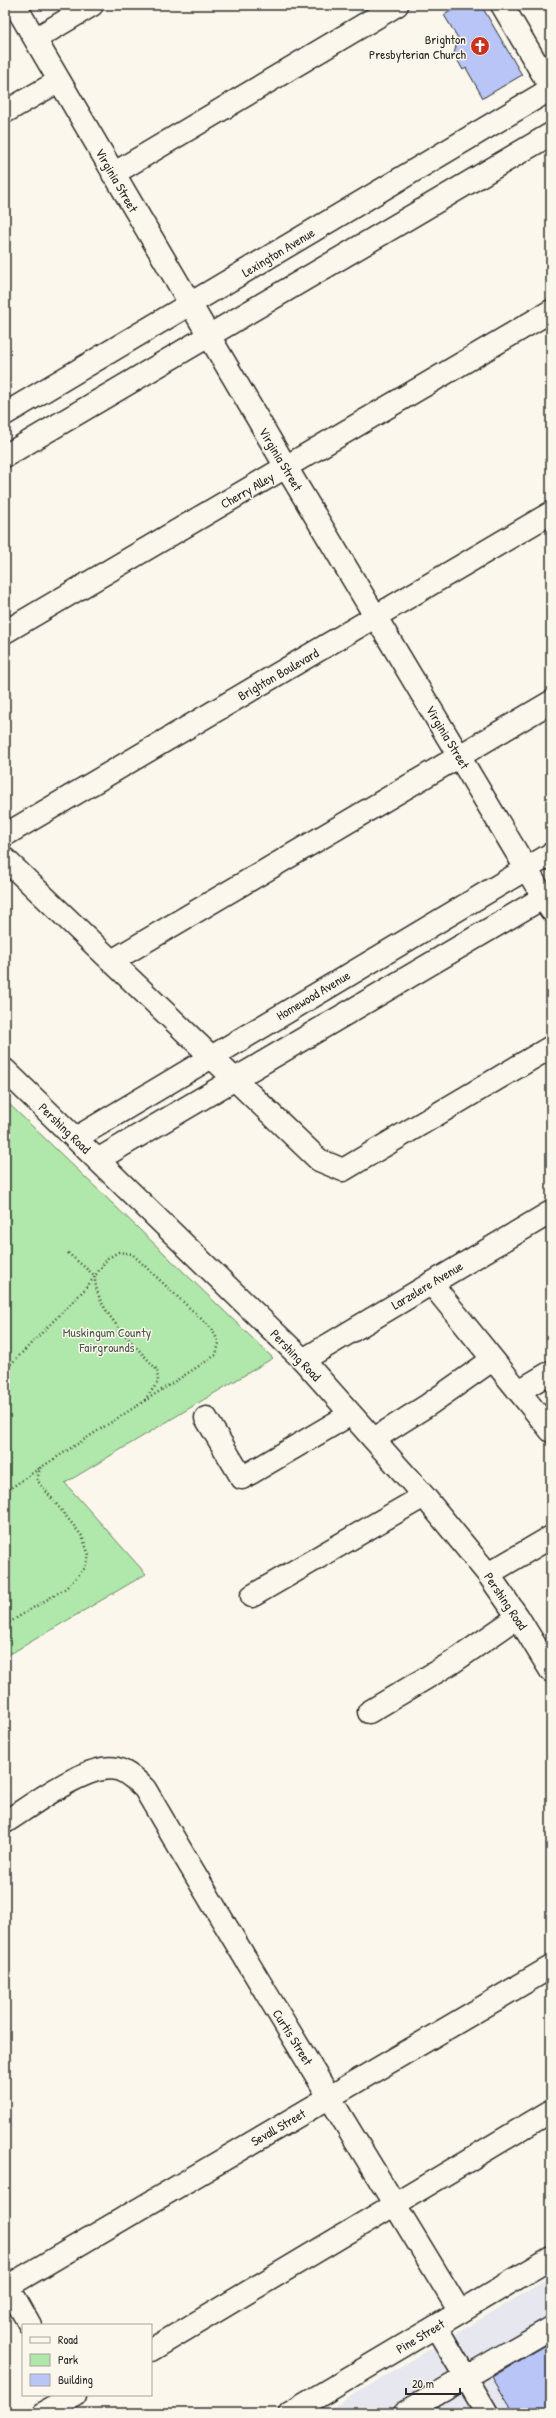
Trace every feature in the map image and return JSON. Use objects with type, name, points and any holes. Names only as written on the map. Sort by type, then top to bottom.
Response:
[{"type":"street","points":[[35,39],[92,5]]},
{"type":"street","points":[[113,174],[397,5]]},
{"type":"street","points":[[502,5],[551,89]]},
{"type":"street","name":"Virginia Street","points":[[20,7],[35,39],[59,81],[286,467],[526,868],[548,901]]},
{"type":"street","points":[[5,112],[59,81]]},
{"type":"street","name":"Lexington Avenue","points":[[5,414],[551,89]]},
{"type":"street","points":[[5,456],[551,134]]},
{"type":"street","name":"Cherry Alley","points":[[5,632],[551,311]]},
{"type":"street","name":"Brighton Boulevard","points":[[5,835],[551,513]]},
{"type":"street","points":[[112,961],[551,702]]},
{"type":"street","name":"Homewood Avenue","points":[[76,1138],[210,1056],[551,854]]},
{"type":"street","points":[[5,859],[319,1160],[344,1170],[551,1047]]},
{"type":"street","points":[[99,1159],[548,901]]},
{"type":"street","name":"Pershing Road","points":[[5,1070],[99,1159],[303,1360],[424,1496],[488,1574],[518,1617],[551,1671]]},
{"type":"street","name":"Larzelere Avenue","points":[[303,1360],[551,1212]]},
{"type":"street","points":[[430,1283],[551,1431]]},
{"type":"street","points":[[374,1439],[428,1405],[492,1360]]},
{"type":"street","points":[[519,1390],[551,1372]]},
{"type":"street","points":[[206,1418],[242,1478],[351,1414]]},
{"type":"street","points":[[252,1596],[424,1496]]},
{"type":"street","points":[[488,1574],[551,1537]]},
{"type":"street","points":[[369,1712],[453,1662],[518,1617]]},
{"type":"street","name":"Curtis Street","points":[[5,1822],[83,1774],[99,1768],[118,1769],[132,1776],[145,1789],[229,1934],[330,2096],[460,2312]]},
{"type":"street","name":"Sevall Street","points":[[6,2287],[551,1967]]},
{"type":"street","points":[[152,2349],[551,2111]]},
{"type":"street","name":"Pine Street","points":[[290,2413],[551,2258]]},
{"type":"street","points":[[6,2287],[29,2324]]},
{"type":"street","points":[[436,2326],[487,2413]]},
{"type":"street","points":[[404,2413],[551,2328]]},
{"type":"street","points":[[44,2413],[74,2400]]},
{"type":"path","points":[[5,1370],[95,1276],[108,1258],[119,1252],[132,1254],[212,1329],[219,1343],[216,1355],[5,1492]]},
{"type":"path","points":[[68,1253],[95,1276],[95,1287],[103,1307],[157,1370],[158,1382],[143,1403]]},
{"type":"path","points":[[5,1625],[66,1588],[85,1568],[89,1555],[82,1536],[37,1480],[40,1468]]},
{"type":"shaded area","points":[[551,2277],[551,2413],[323,2413]]},
{"type":"green space","name":"Muskingum County Fairgrounds","points":[[5,1100],[273,1358],[65,1483],[146,1574],[5,1657]]},
{"type":"building","name":"Brighton Presbyterian Church","points":[[451,5],[481,5],[522,75],[483,98],[466,68],[463,70],[454,54],[458,38],[444,15],[454,9]]},
{"type":"building","points":[[551,2342],[551,2413],[514,2413],[492,2377]]},
{"type":"place","name":"Brighton Presbyterian Church","points":[[480,46]]}]
